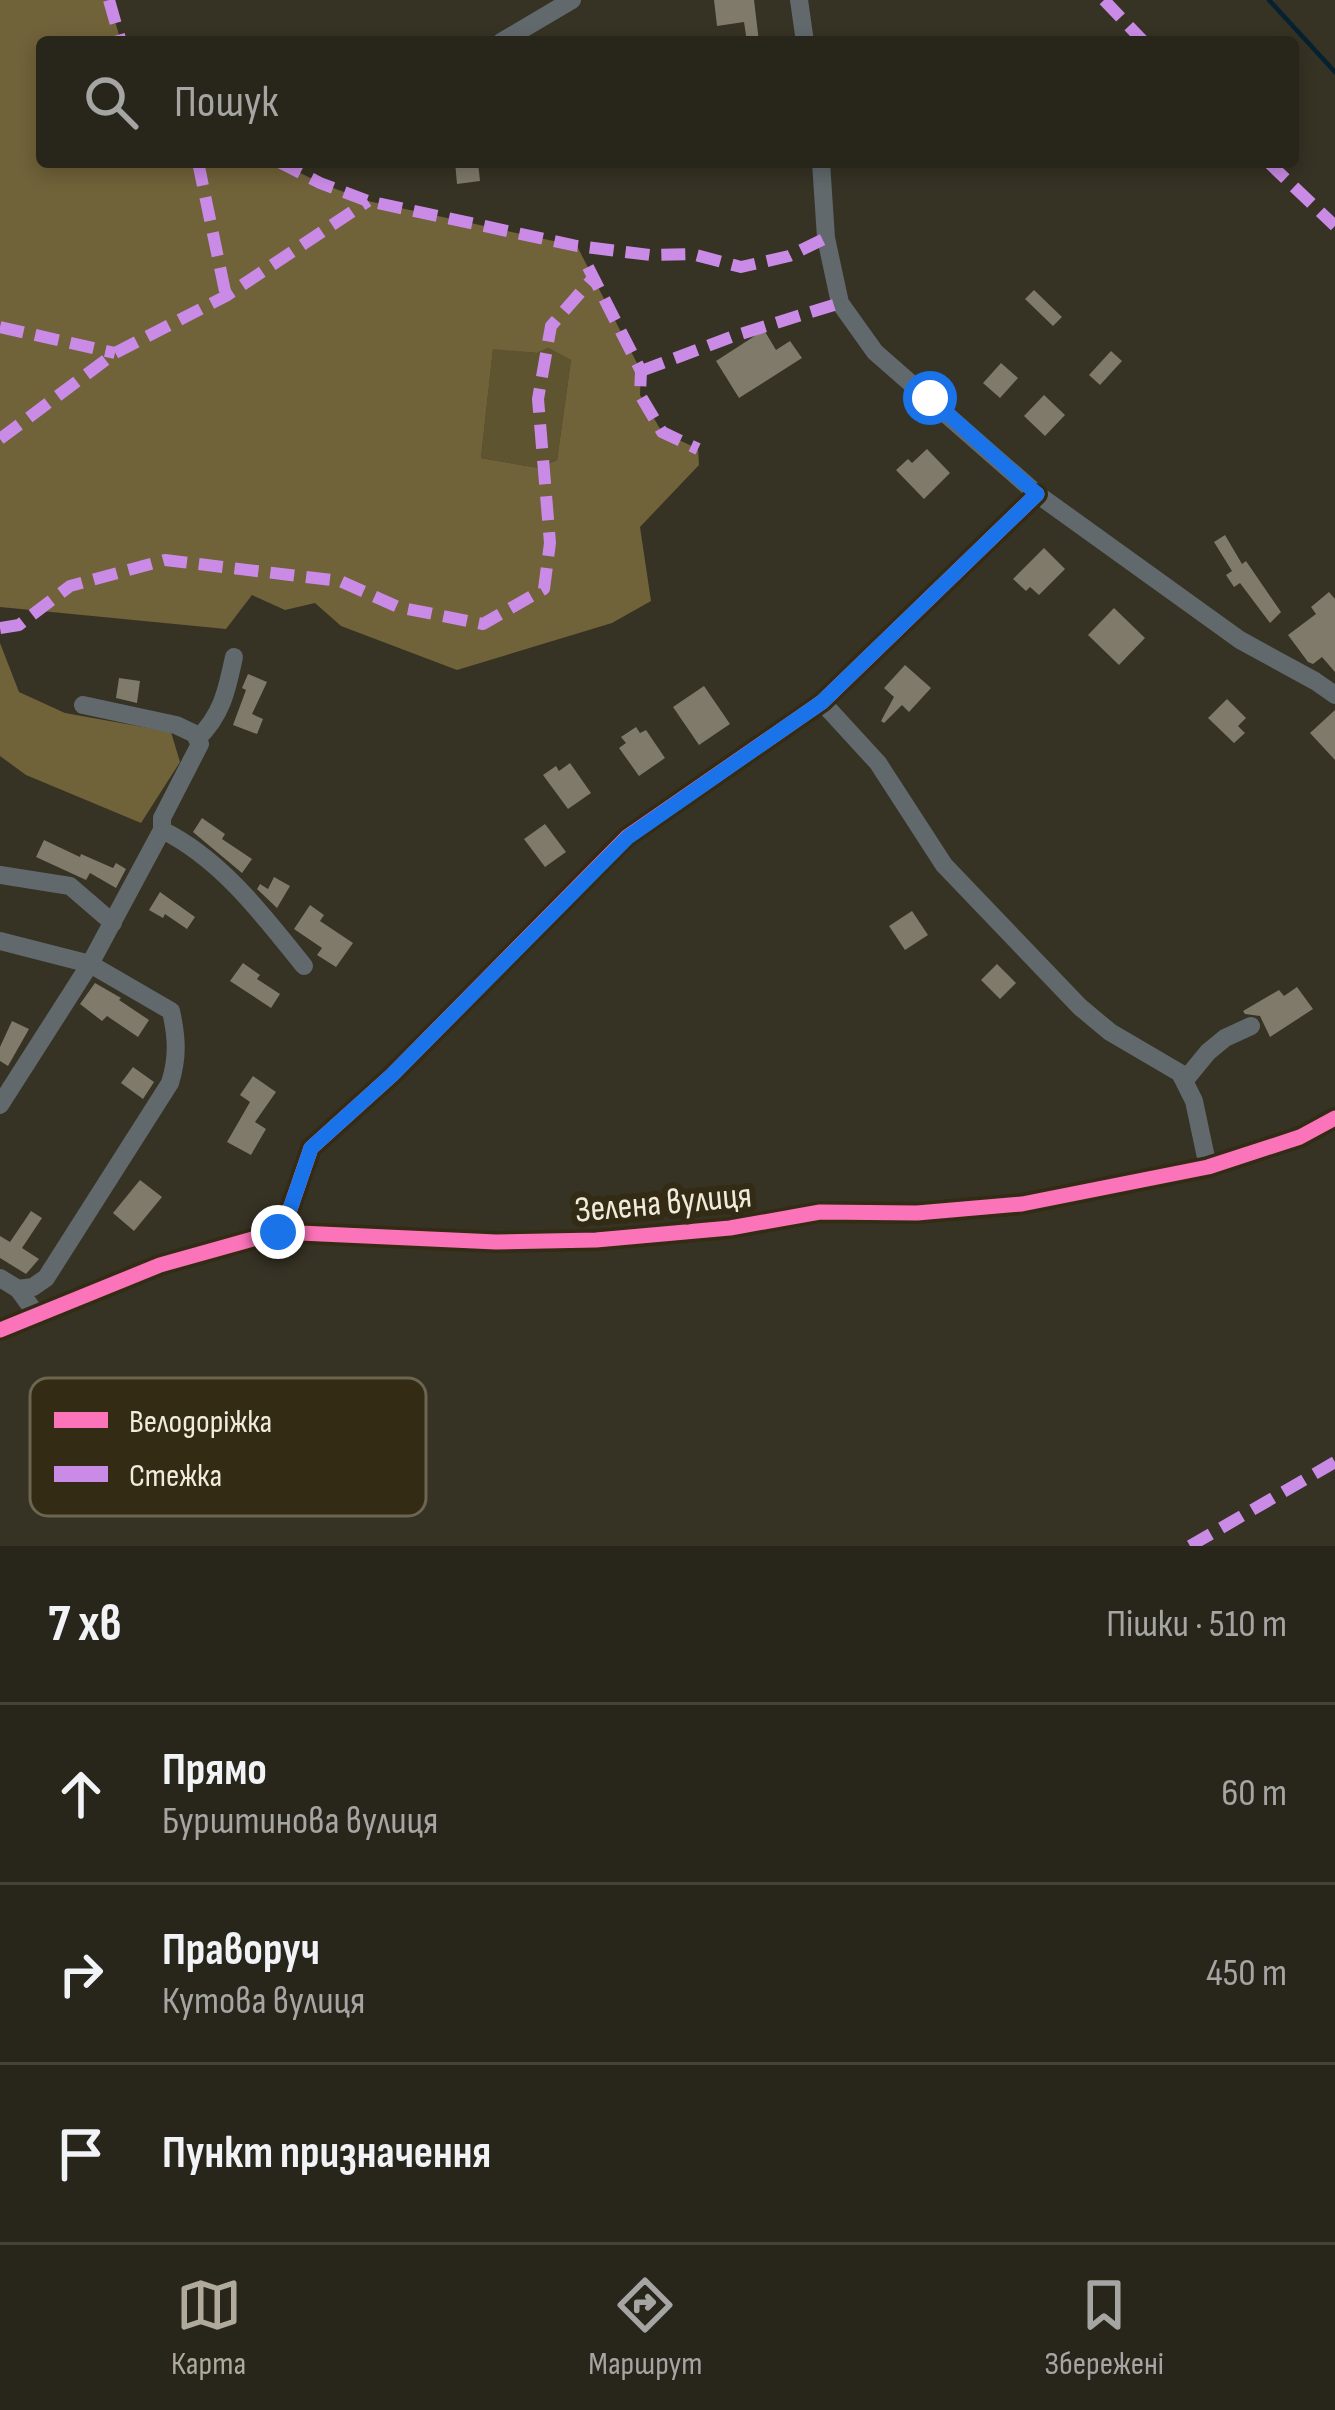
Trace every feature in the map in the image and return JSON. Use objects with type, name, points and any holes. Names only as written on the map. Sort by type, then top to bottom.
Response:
[{"type":"street","points":[[511,36],[572,0]]},
{"type":"street","points":[[799,0],[804,36]]},
{"type":"street","points":[[821,168],[826,238],[840,303],[875,352],[1037,494],[1240,640],[1335,695]]},
{"type":"street","points":[[278,1232],[311,1148],[392,1075],[628,837],[822,702],[1037,494]]},
{"type":"street","points":[[197,739],[224,704],[234,657]]},
{"type":"street","points":[[822,702],[878,763],[944,865],[1019,944],[1110,1032],[1180,1073],[1194,1100],[1208,1167]]},
{"type":"street","points":[[0,1105],[90,964],[162,830],[162,818],[200,744],[195,734],[176,725],[82,705]]},
{"type":"street","points":[[162,830],[184,840],[247,899],[304,966]]},
{"type":"street","points":[[0,874],[70,886],[112,923]]},
{"type":"street","points":[[0,940],[90,964],[171,1012],[177,1038],[170,1083],[46,1279],[18,1289]]},
{"type":"street","points":[[1185,1080],[1225,1038],[1251,1026]]},
{"type":"street","name":"Зелена вулиця","points":[[0,1330],[160,1265],[278,1232],[496,1242],[596,1240],[730,1228],[820,1212],[916,1213],[1022,1204],[1208,1167],[1300,1137],[1335,1118]]},
{"type":"street","points":[[0,1278],[18,1289],[38,1315]]},
{"type":"shaded area","points":[[0,0],[109,0],[119,36],[36,36],[36,168],[291,168],[368,201],[577,246],[641,371],[640,395],[662,432],[698,449],[699,465],[640,527],[651,601],[612,623],[457,670],[341,626],[315,603],[285,610],[252,595],[226,629],[0,607]],"holes":[[[548,348],[571,360],[557,460],[539,468],[481,458],[493,349],[537,353]]]},
{"type":"shaded area","points":[[493,348],[537,353],[548,348],[571,360],[557,460],[539,468],[481,458]]},
{"type":"shaded area","points":[[0,643],[19,692],[65,713],[171,732],[180,762],[141,823],[26,775],[0,756]]},
{"type":"building","points":[[714,0],[754,0],[758,36],[746,36],[744,22],[717,26]]},
{"type":"building","points":[[456,168],[479,168],[480,181],[457,184]]},
{"type":"building","points":[[1034,290],[1062,317],[1053,326],[1025,299]]},
{"type":"building","points":[[764,330],[776,350],[790,341],[802,358],[739,398],[716,361]]},
{"type":"building","points":[[1111,351],[1122,361],[1100,385],[1089,375]]},
{"type":"building","points":[[1001,363],[1018,378],[1000,398],[983,383]]},
{"type":"building","points":[[1044,395],[1065,415],[1045,436],[1024,416]]},
{"type":"building","points":[[927,449],[950,473],[924,499],[896,470]]},
{"type":"building","points":[[1225,535],[1281,612],[1270,623],[1240,583],[1234,587],[1226,575],[1232,571],[1214,542]]},
{"type":"building","points":[[1044,548],[1065,569],[1039,595],[1013,579]]},
{"type":"building","points":[[1329,592],[1335,599],[1335,672],[1322,657],[1308,662],[1288,635],[1316,614],[1311,607]]},
{"type":"building","points":[[1114,608],[1145,638],[1119,665],[1088,635]]},
{"type":"building","points":[[905,665],[931,688],[909,712],[902,705],[884,723],[894,697],[884,688]]},
{"type":"building","points":[[248,674],[267,682],[252,714],[263,719],[257,734],[233,725]]},
{"type":"building","points":[[119,678],[140,681],[137,703],[116,698]]},
{"type":"building","points":[[704,686],[730,724],[699,745],[673,707]]},
{"type":"building","points":[[1227,699],[1246,718],[1238,726],[1245,733],[1234,743],[1208,718]]},
{"type":"building","points":[[1335,710],[1335,760],[1310,733]]},
{"type":"building","points":[[636,727],[640,733],[646,730],[665,758],[639,776],[619,748],[626,743],[621,737]]},
{"type":"building","points":[[570,763],[591,793],[568,809],[543,775]]},
{"type":"building","points":[[202,818],[252,859],[242,873],[193,832]]},
{"type":"building","points":[[545,824],[566,852],[545,867],[524,839]]},
{"type":"building","points":[[44,840],[80,857],[126,869],[116,888],[90,873],[86,880],[36,857]]},
{"type":"building","points":[[274,877],[290,886],[277,908],[257,889],[260,884],[268,889]]},
{"type":"building","points":[[160,892],[195,917],[187,929],[149,910]]},
{"type":"building","points":[[310,905],[324,915],[320,921],[353,943],[336,967],[317,955],[322,948],[294,929]]},
{"type":"building","points":[[912,911],[928,935],[905,950],[889,926]]},
{"type":"building","points":[[243,963],[280,994],[271,1008],[230,981]]},
{"type":"building","points":[[997,964],[1016,983],[1000,999],[981,980]]},
{"type":"building","points":[[95,983],[149,1020],[138,1037],[107,1016],[102,1021],[80,1004]]},
{"type":"building","points":[[1297,987],[1313,1009],[1270,1037],[1260,1016],[1243,1011],[1279,990],[1284,996]]},
{"type":"building","points":[[12,1021],[29,1029],[8,1066],[0,1061],[0,1047]]},
{"type":"building","points":[[133,1067],[154,1082],[143,1099],[121,1083]]},
{"type":"building","points":[[253,1076],[276,1092],[255,1122],[266,1129],[251,1155],[227,1142],[250,1102],[240,1095]]},
{"type":"building","points":[[140,1180],[162,1197],[134,1231],[113,1213]]},
{"type":"building","points":[[31,1211],[42,1218],[22,1248],[39,1259],[26,1274],[0,1258],[0,1236],[10,1242]]},
{"type":"waterway","points":[[1269,0],[1335,72]]},
{"type":"marked path","points":[[109,0],[119,36]]},
{"type":"marked path","points":[[1104,0],[1138,36]]},
{"type":"marked path","points":[[199,168],[226,296]]},
{"type":"marked path","points":[[291,168],[368,201],[577,246],[650,255],[692,254],[741,267],[789,256],[826,238]]},
{"type":"marked path","points":[[1274,168],[1335,226]]},
{"type":"marked path","points":[[0,439],[115,353],[226,296],[368,201]]},
{"type":"marked path","points":[[588,267],[641,371],[640,395],[662,432],[698,449]]},
{"type":"marked path","points":[[0,628],[19,625],[70,586],[165,560],[340,581],[398,607],[483,624],[544,589],[550,543],[538,399],[551,326],[593,278]]},
{"type":"marked path","points":[[641,371],[840,303]]},
{"type":"marked path","points":[[0,327],[115,353]]},
{"type":"marked path","points":[[1190,1546],[1335,1462]]},
{"type":"cycle path","points":[[278,1232],[311,1148],[392,1075],[627,837],[822,702],[1037,494]]},
{"type":"cycle path","points":[[0,1330],[160,1265],[278,1232],[496,1242],[596,1240],[730,1228],[820,1212],[917,1213],[1022,1204],[1208,1167],[1300,1137],[1335,1118]]},
{"type":"route","points":[[278,1232],[311,1148],[392,1075],[628,837],[822,702],[1037,494],[930,398]]}]
